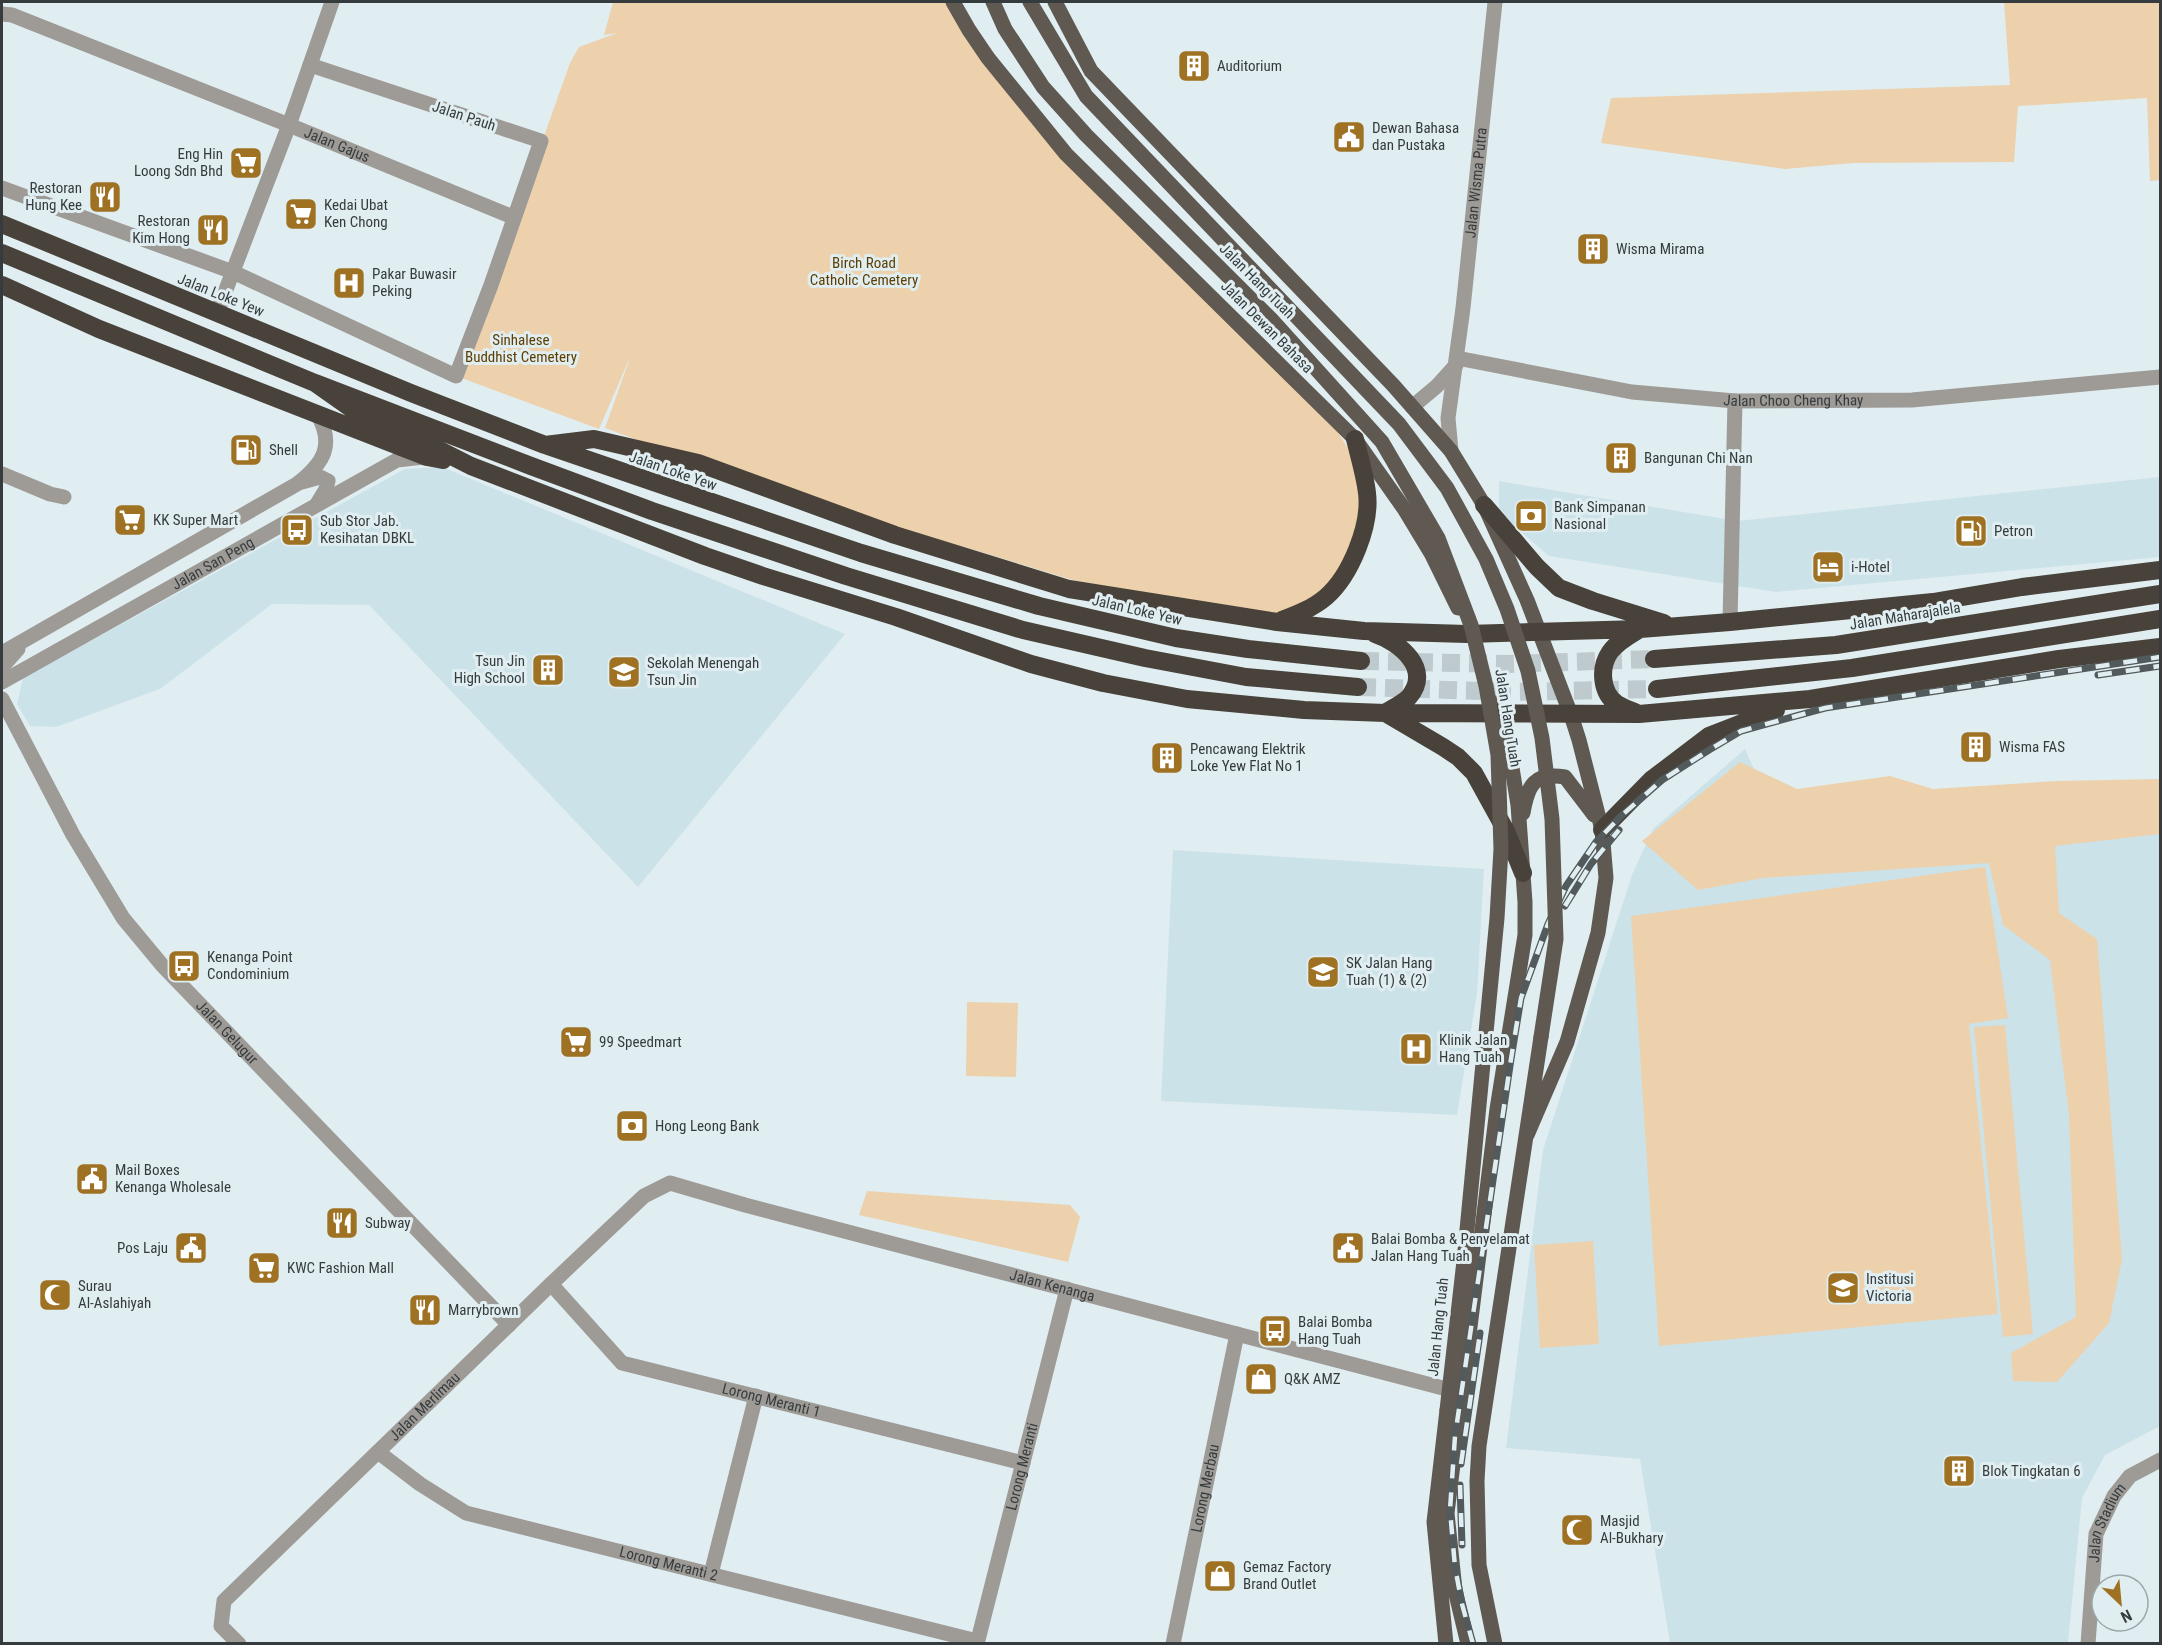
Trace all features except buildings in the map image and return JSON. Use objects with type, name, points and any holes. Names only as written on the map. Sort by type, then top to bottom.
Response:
[{"type":"highway","name":"Jalan Loke Yew","points":[[2,224],[411,393],[545,445],[861,553],[1039,606],[1176,638],[1248,649],[1361,661]]},
{"type":"highway","points":[[2,253],[315,383],[652,511],[846,576],[1023,630],[1145,658],[1246,677],[1358,687]]},
{"type":"highway","points":[[2,285],[99,329],[427,457],[471,466]]},
{"type":"highway","points":[[315,383],[359,414],[402,431],[471,466],[763,576],[886,614],[1031,664],[1092,681],[1187,699],[1304,710],[1385,713],[1639,714],[1809,699],[2059,659],[2160,647]]},
{"type":"highway","points":[[545,445],[594,439],[698,463],[895,535],[1069,589],[1277,622],[1364,631],[1467,634],[1640,629],[1933,602],[2022,587],[2160,570]]},
{"type":"highway","points":[[1277,622],[1303,612],[1327,596],[1348,570],[1363,535],[1367,494],[1355,439]]},
{"type":"highway","points":[[1484,504],[1537,567],[1559,588],[1671,625]]},
{"type":"highway","name":"Jalan Maharajalela","points":[[1654,659],[1836,645],[2160,594]]},
{"type":"highway","points":[[1657,689],[1852,668],[2160,619]]},
{"type":"highway","points":[[1639,714],[1617,704],[1608,694],[1603,680],[1603,668],[1610,652],[1640,629]]},
{"type":"highway","points":[[1364,631],[1388,639],[1401,647],[1412,658],[1416,671],[1417,684],[1409,697],[1385,713]]},
{"type":"highway","points":[[1602,830],[1651,780],[1709,736],[1758,715],[1809,699]]},
{"type":"highway","points":[[1385,713],[1443,747],[1474,773],[1506,831],[1523,873]]},
{"type":"main road","name":"Jalan Dewan Bahasa","points":[[953,2],[988,58],[1066,154],[1355,439],[1405,510],[1431,553],[1454,599],[1501,714]]},
{"type":"main road","name":"Jalan Hang Tuah","points":[[993,2],[1005,29],[1050,95],[1086,135],[1271,319],[1382,441],[1438,538],[1471,625],[1486,686],[1498,755],[1501,849],[1497,918],[1464,1261],[1434,1522],[1446,1644]]},
{"type":"main road","name":"Jalan Hang Tuah","points":[[1030,2],[1086,96],[1399,424],[1447,488],[1486,559],[1507,609],[1528,671],[1542,738],[1552,819],[1556,939],[1479,1446],[1477,1481],[1479,1565],[1495,1644]]},
{"type":"main road","points":[[1055,2],[1091,71],[1369,359],[1451,452],[1484,504],[1539,632],[1571,715]]},
{"type":"main road","name":"Jalan Hang Tuah","points":[[1468,1644],[1455,1590],[1447,1513],[1497,1109],[1525,935],[1526,902],[1520,827],[1508,743],[1501,714]]},
{"type":"main road","name":"Jalan Hang Tuah","points":[[1527,1135],[1567,1042],[1598,933],[1606,878],[1602,830],[1571,715]]},
{"type":"main road","points":[[1520,827],[1527,793],[1534,782],[1550,774],[1565,777],[1588,805],[1602,830]]},
{"type":"main road","points":[[1474,1300],[1502,1302]]},
{"type":"street","points":[[217,314],[289,125],[332,2]]},
{"type":"street","name":"Jalan Wisma Putra","points":[[1451,452],[1448,418],[1495,2]]},
{"type":"street","name":"Jalan Gajus","points":[[2,14],[12,15],[289,125],[513,217]]},
{"type":"street","name":"Jalan Pauh","points":[[309,65],[541,141],[513,217]]},
{"type":"street","points":[[2,188],[233,272],[456,376],[491,285],[513,217]]},
{"type":"street","points":[[1412,407],[1437,386],[1456,362]]},
{"type":"street","name":"Jalan Choo Cheng Khay","points":[[1456,362],[1632,392],[1735,400],[1912,400],[2160,377]]},
{"type":"street","points":[[1730,622],[1735,400]]},
{"type":"street","name":"Jalan San Peng","points":[[2,653],[297,484],[312,472],[326,447],[327,435],[317,413]]},
{"type":"street","name":"Jalan San Peng","points":[[2,682],[397,460],[427,457]]},
{"type":"street","points":[[2,474],[57,495]]},
{"type":"street","points":[[297,484],[320,477],[326,478],[328,486],[315,507]]},
{"type":"street","points":[[2,667],[23,642]]},
{"type":"street","name":"Jalan Gelugur","points":[[2,699],[73,835],[123,918],[162,965],[508,1325]]},
{"type":"street","name":"Jalan Kenanga","points":[[644,1196],[670,1183],[745,1205],[1462,1393]]},
{"type":"street","name":"Jalan Merlimau","points":[[239,1644],[221,1626],[224,1601],[644,1196]]},
{"type":"street","name":"Lorong Meranti 1","points":[[551,1284],[622,1363],[1023,1463]]},
{"type":"street","name":"Lorong Meranti","points":[[977,1642],[1067,1289]]},
{"type":"street","name":"Lorong Merbau","points":[[1173,1644],[1237,1334]]},
{"type":"street","points":[[711,1574],[756,1396]]},
{"type":"street","name":"Lorong Meranti 2","points":[[378,1452],[420,1484],[466,1513],[977,1642]]},
{"type":"street","name":"Jalan Stadium","points":[[2088,1644],[2096,1534],[2114,1496],[2130,1476],[2160,1460]]},
{"type":"shaded area","name":"Sekolah Menengah Tsun Jin","points":[[442,467],[845,634],[638,887],[369,605],[272,604],[160,689],[56,727],[30,726],[17,704],[23,678],[405,469]]},
{"type":"shaded area","points":[[2160,477],[2160,557],[1776,592],[1549,556],[1499,513],[1499,481],[1737,521]]},
{"type":"shaded area","name":"Institusi Victoria","points":[[1745,749],[1774,813],[2160,799],[2160,1426],[2105,1455],[2082,1498],[2068,1643],[1670,1643],[1640,1459],[1506,1448],[1543,1150],[1632,875],[1653,829]]},
{"type":"shaded area","name":"SK Jalan Hang Tuah (1) & (2)","points":[[1173,850],[1484,869],[1477,993],[1457,1115],[1161,1101]]},
{"type":"green space","name":"Birch Road Catholic Cemetery","points":[[613,2],[954,2],[988,58],[1164,251],[1322,407],[1349,450],[1364,477],[1357,549],[1316,603],[1277,622],[1106,590],[971,549],[839,515],[605,428],[631,355],[599,429],[456,376],[570,63],[579,47],[617,33],[604,35]]},
{"type":"green space","points":[[2004,2],[2160,2],[2160,180],[2150,181],[2147,98],[2018,106],[2014,162],[1853,163],[1785,169],[1601,143],[1611,98],[2010,85]]},
{"type":"green space","points":[[1740,762],[1797,789],[1890,776],[1933,789],[2057,781],[2160,779],[2160,834],[2055,846],[2059,913],[2097,939],[2122,1259],[2109,1323],[2057,1382],[2013,1381],[2011,1353],[2076,1317],[2069,1115],[2050,960],[2003,925],[1989,863],[1763,878],[1698,890],[1642,841]]},
{"type":"green space","points":[[1985,867],[2008,1018],[1969,1024],[1998,1314],[1659,1346],[1631,916]]},
{"type":"green space","points":[[967,1002],[1018,1003],[1016,1077],[966,1076]]},
{"type":"green space","points":[[2005,1025],[2033,1334],[2003,1337],[1974,1027]]},
{"type":"green space","points":[[867,1191],[1070,1205],[1080,1217],[1068,1262],[859,1215]]},
{"type":"green space","points":[[1593,1241],[1599,1344],[1540,1348],[1534,1245]]},
{"type":"tunnel","points":[[1361,661],[1508,664],[1654,659]]},
{"type":"tunnel","points":[[1358,687],[1512,692],[1657,689]]},
{"type":"railway","points":[[1473,1644],[1455,1567],[1450,1510],[1455,1436],[1511,1059],[1521,998],[1548,924],[1566,886],[1596,842],[1621,816],[1662,780],[1741,731],[1825,708],[2160,657]]},
{"type":"railway","points":[[2098,675],[2160,666]]},
{"type":"railway","points":[[1565,906],[1591,864],[1619,830]]},
{"type":"railway","points":[[1461,1464],[1480,1333]]},
{"type":"railway","points":[[1460,1485],[1462,1545]]},
{"type":"place","name":"Auditorium","points":[[1194,66]]},
{"type":"place","name":"Dewan Bahasa dan Pustaka","points":[[1349,137]]},
{"type":"place","name":"Eng Hin Loong Sdn Bhd","points":[[246,163]]},
{"type":"place","name":"Restoran Hung Kee","points":[[105,197]]},
{"type":"place","name":"Kedai Ubat Ken Chong","points":[[301,214]]},
{"type":"place","name":"Restoran Kim Hong","points":[[213,230]]},
{"type":"place","name":"Wisma Mirama","points":[[1593,249]]},
{"type":"place","name":"Pakar Buwasir Peking","points":[[349,283]]},
{"type":"place","name":"Shell","points":[[246,450]]},
{"type":"place","name":"Bangunan Chi Nan","points":[[1621,458]]},
{"type":"place","name":"Bank Simpanan Nasional","points":[[1531,516]]},
{"type":"place","name":"KK Super Mart","points":[[130,520]]},
{"type":"place","name":"Sub Stor Jab. Kesihatan DBKL","points":[[297,530]]},
{"type":"place","name":"Petron","points":[[1971,531]]},
{"type":"place","name":"i-Hotel","points":[[1828,567]]},
{"type":"place","name":"Tsun Jin High School","points":[[548,670]]},
{"type":"place","name":"Sekolah Menengah Tsun Jin","points":[[624,672]]},
{"type":"place","name":"Wisma FAS","points":[[1976,747]]},
{"type":"place","name":"Pencawang Elektrik Loke Yew Flat No 1","points":[[1167,758]]},
{"type":"place","name":"Kenanga Point Condominium","points":[[184,966]]},
{"type":"place","name":"SK Jalan Hang Tuah (1) & (2)","points":[[1323,972]]},
{"type":"place","name":"99 Speedmart","points":[[576,1042]]},
{"type":"place","name":"Klinik Jalan Hang Tuah","points":[[1416,1049]]},
{"type":"place","name":"Hong Leong Bank","points":[[632,1126]]},
{"type":"place","name":"Mail Boxes Kenanga Wholesale","points":[[92,1179]]},
{"type":"place","name":"Subway","points":[[342,1223]]},
{"type":"place","name":"Pos Laju","points":[[191,1248]]},
{"type":"place","name":"Balai Bomba & Penyelamat Jalan Hang Tuah","points":[[1348,1248]]},
{"type":"place","name":"KWC Fashion Mall","points":[[264,1268]]},
{"type":"place","name":"Institusi Victoria","points":[[1843,1288]]},
{"type":"place","name":"Surau Al-Aslahiyah","points":[[55,1295]]},
{"type":"place","name":"Marrybrown","points":[[425,1310]]},
{"type":"place","name":"Balai Bomba Hang Tuah","points":[[1275,1331]]},
{"type":"place","name":"Q&K AMZ","points":[[1261,1379]]},
{"type":"place","name":"Blok Tingkatan 6","points":[[1959,1471]]},
{"type":"place","name":"Masjid Al-Bukhary","points":[[1577,1530]]},
{"type":"place","name":"Gemaz Factory Brand Outlet","points":[[1220,1576]]},
{"type":"park label","name":"Sinhalese Buddhist Cemetery","points":[[521,348]]}]
